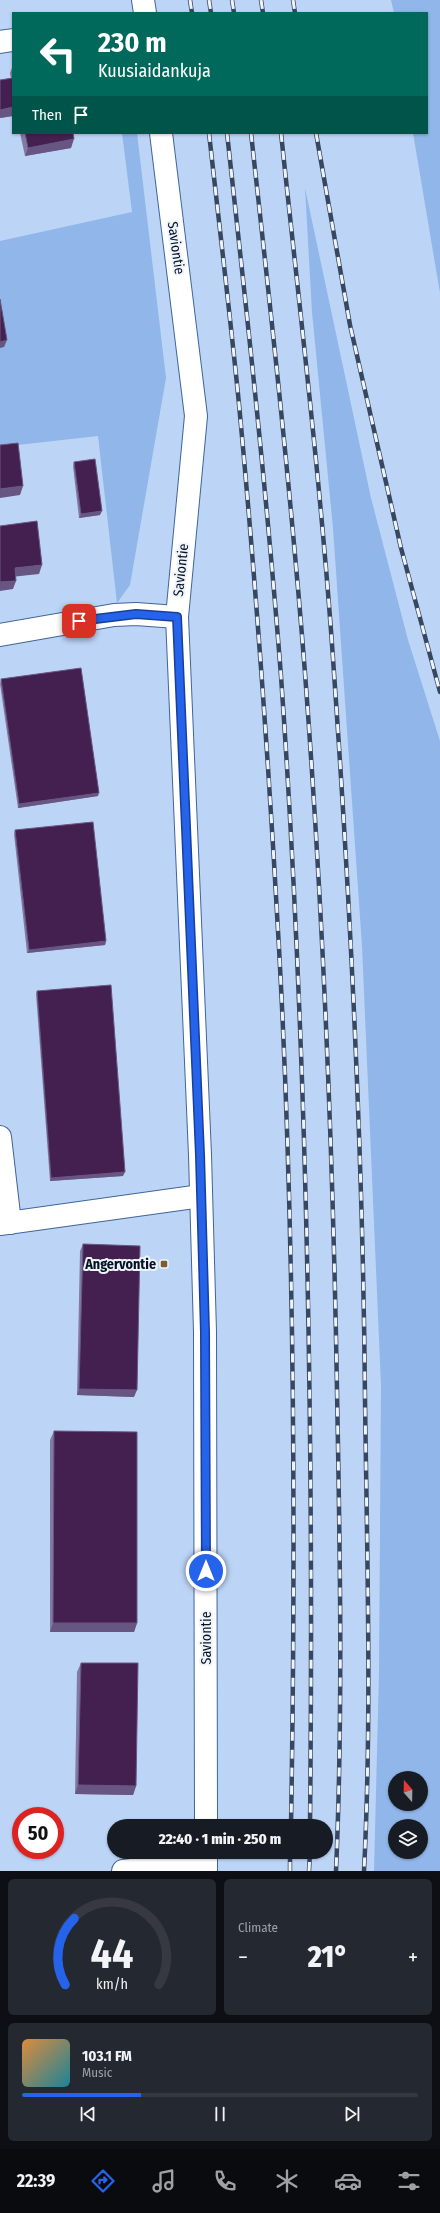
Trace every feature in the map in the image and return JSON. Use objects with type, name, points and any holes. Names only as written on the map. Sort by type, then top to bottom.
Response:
[{"type":"main road","points":[[143,0],[145,12]]},
{"type":"main road","points":[[0,42],[12,40]]},
{"type":"main road","name":"Saviontie","points":[[161,134],[196,416],[177,617],[201,1196],[205,1332],[206,1819]]},
{"type":"main road","points":[[0,635],[114,615],[136,614],[177,617]]},
{"type":"main road","points":[[0,1137],[5,1224],[201,1196]]},
{"type":"main road","points":[[123,1871],[206,1863]]},
{"type":"shaded area","points":[[391,0],[440,0],[440,293],[413,134],[428,134],[428,12],[394,12]]},
{"type":"shaded area","points":[[122,134],[137,134],[166,378],[130,585],[117,603],[98,436],[0,447],[0,241],[132,212]]},
{"type":"shaded area","points":[[305,188],[371,498],[408,640],[440,741],[440,1871],[374,1871],[379,1673],[381,1385],[362,946],[333,528],[312,312]]},
{"type":"building","points":[[12,78],[12,107],[0,110],[0,80]]},
{"type":"building","points":[[25,134],[73,134],[74,139],[28,148]]},
{"type":"building","points":[[0,299],[7,340],[0,342]]},
{"type":"building","points":[[18,443],[23,486],[0,489],[0,445]]},
{"type":"building","points":[[95,459],[102,511],[81,514],[74,462]]},
{"type":"building","points":[[37,521],[42,565],[15,568],[16,581],[0,582],[0,526]]},
{"type":"building","points":[[81,668],[99,793],[19,804],[1,679]]},
{"type":"building","points":[[93,822],[106,941],[29,950],[15,830]]},
{"type":"building","points":[[111,985],[125,1172],[51,1178],[37,991]]},
{"type":"building","points":[[83,1244],[140,1246],[137,1390],[79,1389]]},
{"type":"building","points":[[54,1431],[137,1432],[137,1623],[53,1623]]},
{"type":"building","points":[[81,1663],[138,1663],[136,1786],[78,1785]]},
{"type":"railway","points":[[190,0],[192,12]]},
{"type":"railway","points":[[209,0],[211,12]]},
{"type":"railway","points":[[232,0],[234,12]]},
{"type":"railway","points":[[261,0],[263,12]]},
{"type":"railway","points":[[293,0],[295,12]]},
{"type":"railway","points":[[209,134],[236,370],[251,540],[262,676],[279,948],[288,1167],[293,1387],[294,1497],[291,1819]]},
{"type":"railway","points":[[227,134],[269,540],[281,676],[290,820],[303,1107],[310,1395],[310,1819]]},
{"type":"railway","points":[[251,134],[280,403],[305,673],[322,941],[333,1211],[339,1510],[340,1751],[336,1871]]},
{"type":"railway","points":[[281,134],[310,403],[329,606],[351,944],[362,1217],[368,1576],[368,1753],[364,1871]]},
{"type":"railway","points":[[316,134],[350,325],[401,548],[440,692]]},
{"type":"railway","points":[[290,1859],[290,1871]]},
{"type":"railway","points":[[309,1871],[310,1859]]},
{"type":"place","name":"Angervontie","points":[[164,1264]]},
{"type":"route","points":[[79,621],[114,615],[136,614],[177,617],[200,1155],[205,1332],[206,1571]]}]
